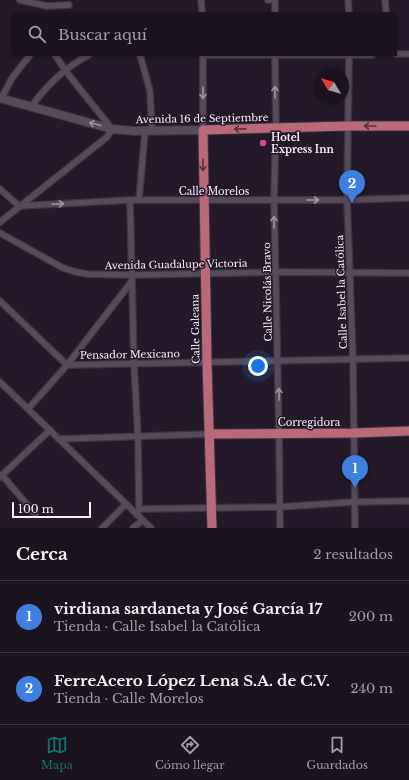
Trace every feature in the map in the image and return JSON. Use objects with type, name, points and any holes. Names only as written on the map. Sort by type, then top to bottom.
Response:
[{"type":"main road","name":"Avenida 16 de Septiembre","points":[[203,130],[409,126]]},
{"type":"main road","name":"Calle Galeana","points":[[203,130],[207,362],[212,528]]},
{"type":"main road","name":"Corregidora","points":[[209,434],[409,431]]},
{"type":"street","points":[[20,0],[47,6],[69,5]]},
{"type":"street","points":[[201,0],[202,12]]},
{"type":"street","points":[[275,0],[275,12]]},
{"type":"street","points":[[348,0],[349,12]]},
{"type":"street","points":[[385,0],[386,12]]},
{"type":"street","points":[[397,54],[409,54]]},
{"type":"street","points":[[1,98],[12,78],[29,56]]},
{"type":"street","points":[[0,222],[106,137],[112,129],[56,56]]},
{"type":"street","points":[[31,107],[66,70],[87,56]]},
{"type":"street","points":[[139,200],[149,130],[150,91],[140,56]]},
{"type":"street","points":[[203,56],[203,130]]},
{"type":"street","name":"Calle Nicolás Bravo","points":[[275,56],[276,128],[274,199],[280,528]]},
{"type":"street","name":"Calle Isabel la Católica","points":[[349,56],[347,200],[354,433],[355,528]]},
{"type":"street","name":"Avenida 16 de Septiembre","points":[[1,98],[112,129],[203,130]]},
{"type":"street","points":[[0,189],[19,206]]},
{"type":"street","name":"Calle Morelos","points":[[19,206],[130,200],[347,200],[409,198]]},
{"type":"street","points":[[130,200],[134,364],[138,437],[138,512]]},
{"type":"street","name":"Avenida Guadalupe Victoria","points":[[0,233],[63,268],[87,274],[275,272],[409,273]]},
{"type":"street","points":[[28,409],[67,364],[132,281]]},
{"type":"street","points":[[0,301],[67,364]]},
{"type":"street","name":"Pensador Mexicano","points":[[67,364],[409,358]]},
{"type":"street","points":[[0,382],[126,504],[138,512],[150,528]]},
{"type":"street","points":[[35,514],[1,476],[50,430]]},
{"type":"street","points":[[59,439],[209,434]]},
{"type":"street","points":[[138,512],[211,508],[279,507],[354,502],[409,501]]},
{"type":"street","points":[[102,528],[126,504]]},
{"type":"street","points":[[133,528],[143,520]]},
{"type":"place","name":"Hotel Express Inn","points":[[263,143]]},
{"type":"place","name":"FerreAcero López Lena S.A. de C.V.","points":[[352,203]]},
{"type":"place","name":"virdiana sardaneta y José García 17","points":[[355,488]]}]
